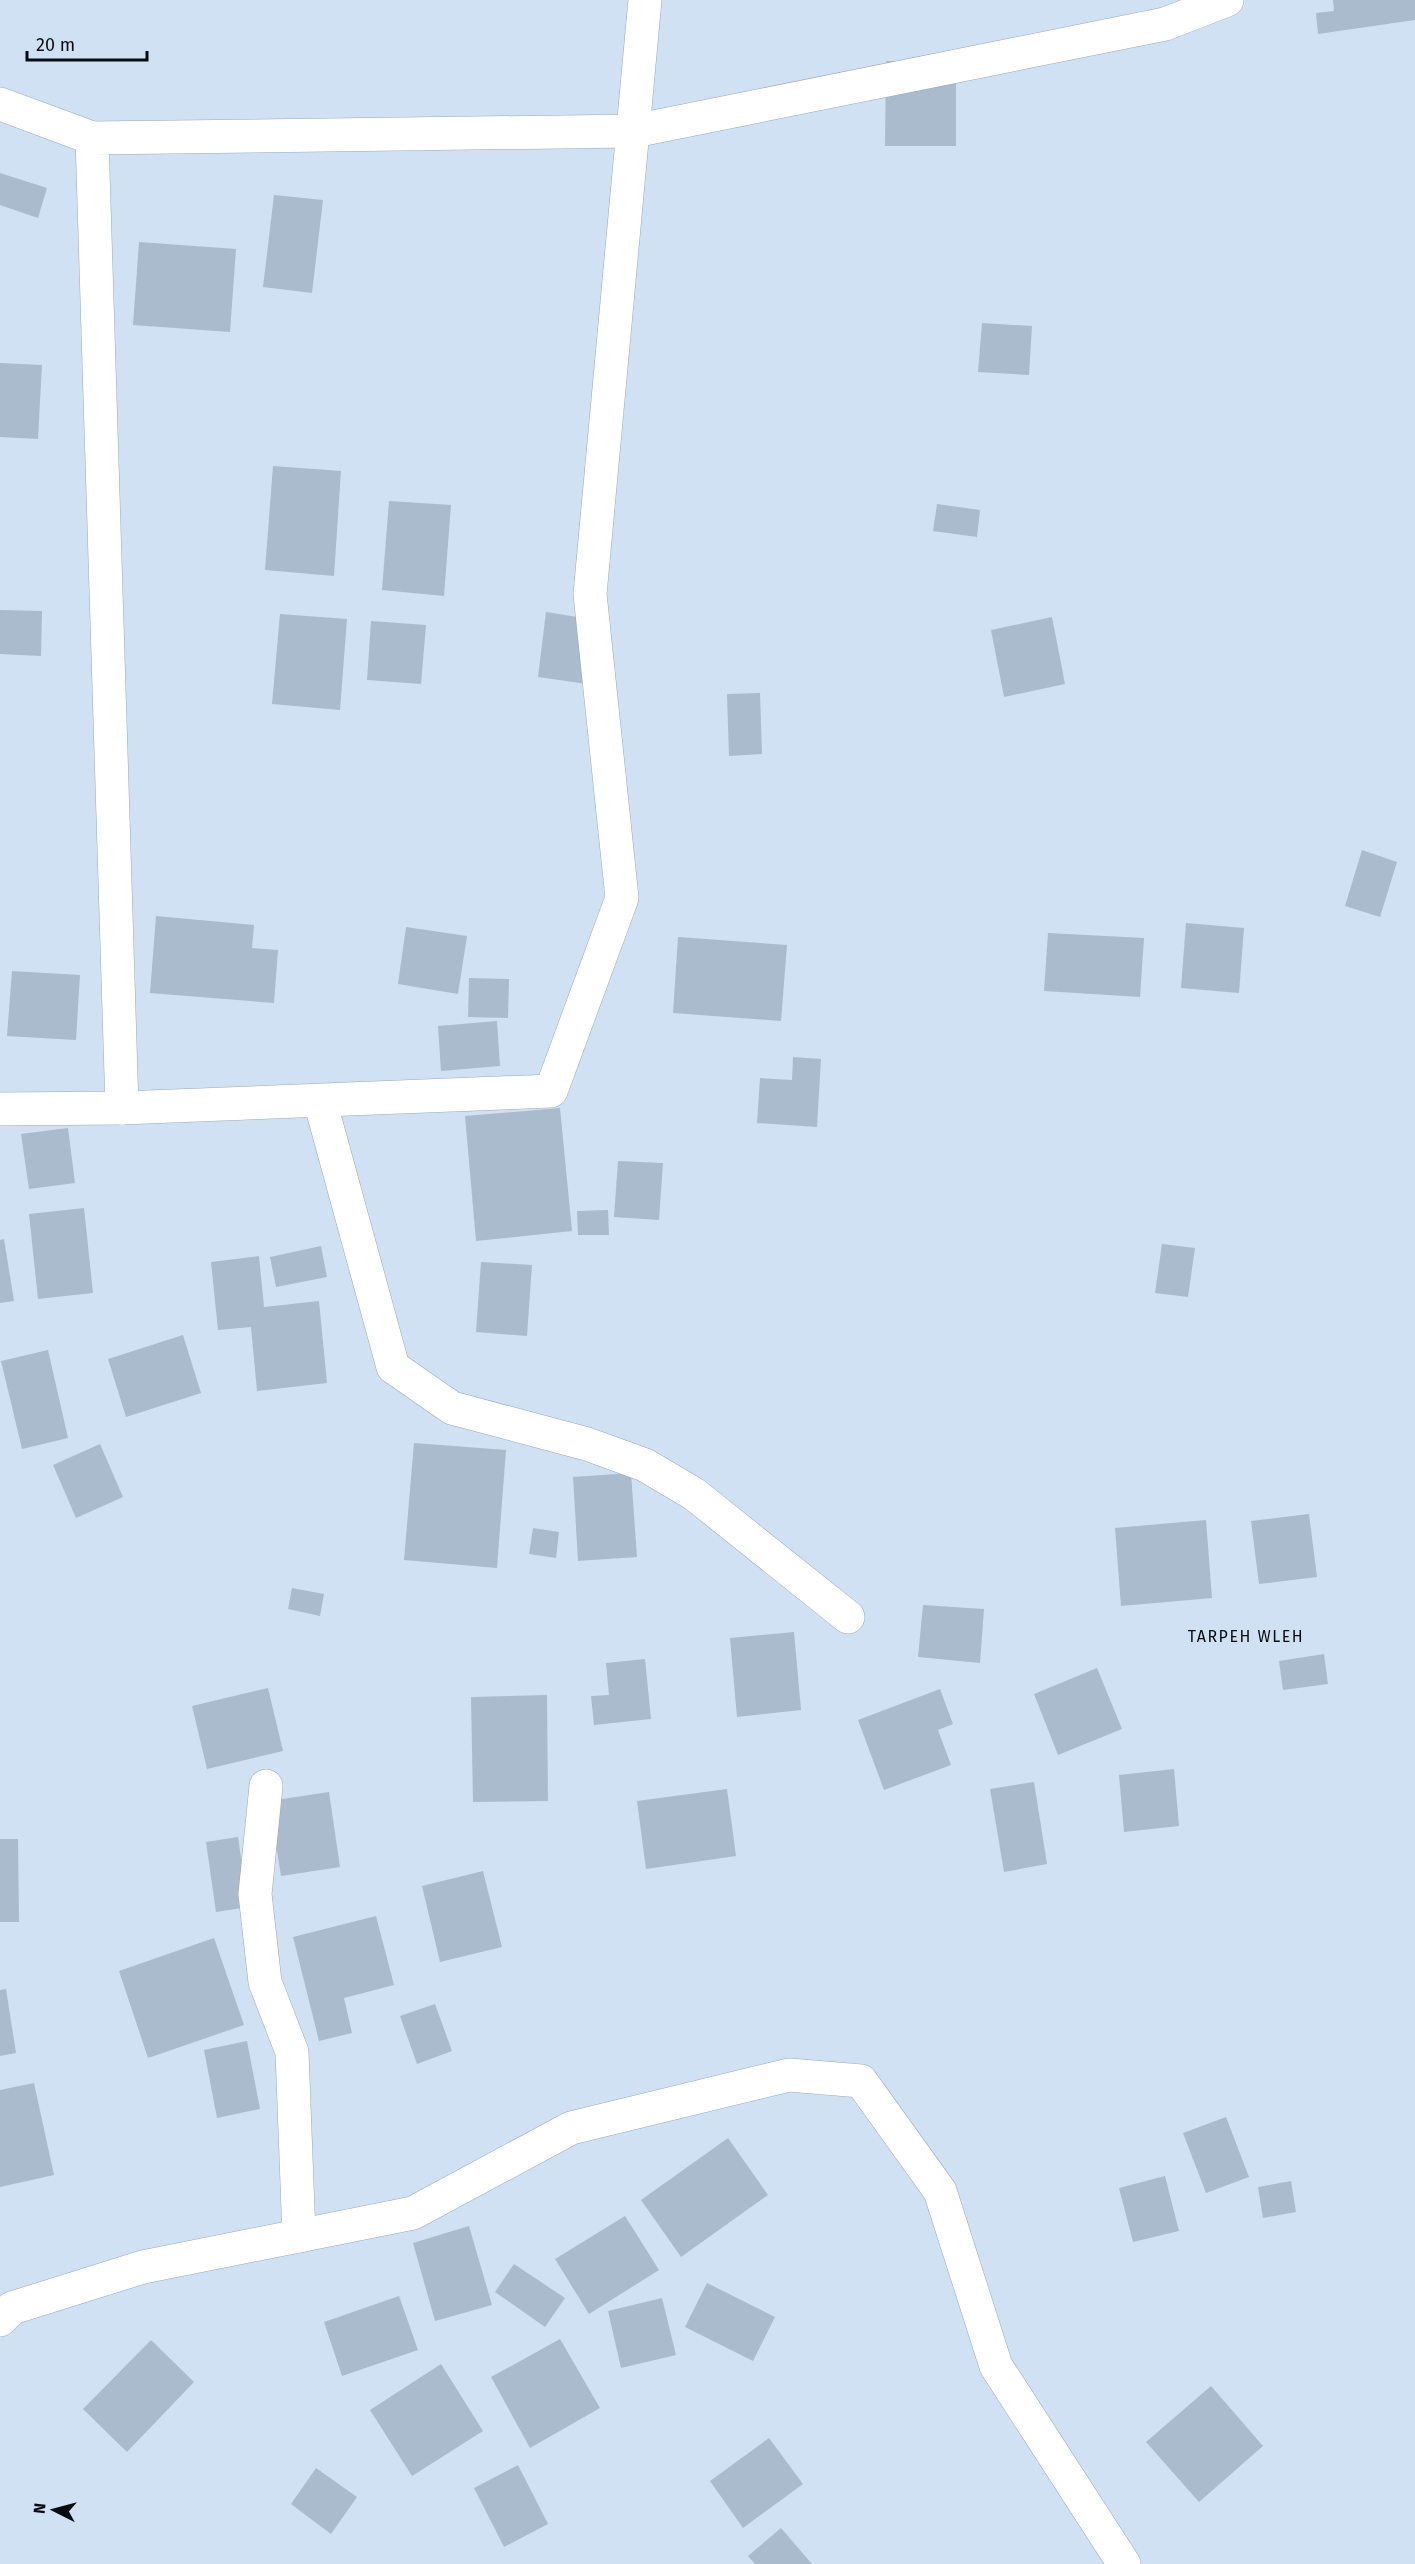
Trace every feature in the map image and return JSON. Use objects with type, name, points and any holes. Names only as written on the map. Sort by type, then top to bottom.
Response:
[{"type":"street","points":[[0,1108],[122,1108],[551,1092],[622,898],[590,594],[645,0]]},
{"type":"street","points":[[0,104],[92,138],[634,131],[1165,24],[1227,0]]},
{"type":"street","points":[[92,138],[122,1108]]},
{"type":"street","points":[[320,1101],[393,1367],[452,1408],[587,1444],[645,1465],[694,1494],[848,1617]]},
{"type":"street","points":[[266,1786],[255,1894],[265,1982],[292,2052],[299,2236]]},
{"type":"street","points":[[0,2320],[12,2308],[142,2267],[413,2213],[571,2128],[789,2075],[861,2081],[940,2191],[996,2366],[1124,2564]]},
{"type":"building","points":[[1333,0],[1415,0],[1415,20],[1318,34],[1316,13],[1334,11]]},
{"type":"building","points":[[886,61],[956,62],[956,146],[885,146]]},
{"type":"building","points":[[0,173],[47,188],[38,218],[0,205]]},
{"type":"building","points":[[274,195],[323,200],[312,293],[263,287]]},
{"type":"building","points":[[139,242],[236,249],[230,332],[133,325]]},
{"type":"building","points":[[982,323],[1032,326],[1029,375],[978,372]]},
{"type":"building","points":[[0,363],[42,365],[38,439],[0,437]]},
{"type":"building","points":[[273,466],[341,471],[334,576],[265,570]]},
{"type":"building","points":[[389,501],[451,505],[444,596],[382,590]]},
{"type":"building","points":[[937,504],[980,510],[977,537],[933,531]]},
{"type":"building","points":[[0,610],[42,611],[41,656],[0,654]]},
{"type":"building","points":[[546,612],[596,620],[587,684],[538,677]]},
{"type":"building","points":[[280,614],[347,619],[340,710],[272,704]]},
{"type":"building","points":[[1052,617],[1065,684],[1004,697],[991,630]]},
{"type":"building","points":[[371,621],[426,625],[421,684],[367,680]]},
{"type":"building","points":[[760,693],[762,754],[729,756],[727,694]]},
{"type":"building","points":[[1362,850],[1397,862],[1380,917],[1345,906]]},
{"type":"building","points":[[156,916],[254,925],[252,948],[278,950],[274,1003],[150,993]]},
{"type":"building","points":[[1186,923],[1244,928],[1239,993],[1181,988]]},
{"type":"building","points":[[406,927],[467,936],[458,994],[398,984]]},
{"type":"building","points":[[1048,933],[1144,938],[1140,997],[1044,991]]},
{"type":"building","points":[[678,937],[787,945],[781,1021],[673,1013]]},
{"type":"building","points":[[12,971],[80,975],[76,1040],[7,1036]]},
{"type":"building","points":[[469,978],[509,979],[508,1018],[468,1017]]},
{"type":"building","points":[[497,1021],[500,1066],[441,1071],[438,1026]]},
{"type":"building","points":[[793,1057],[821,1059],[817,1127],[757,1123],[760,1078],[792,1080]]},
{"type":"building","points":[[560,1108],[572,1231],[476,1241],[465,1116]]},
{"type":"building","points":[[68,1128],[75,1183],[29,1189],[21,1134]]},
{"type":"building","points":[[618,1161],[663,1163],[659,1220],[614,1217]]},
{"type":"building","points":[[84,1208],[93,1293],[38,1299],[29,1214]]},
{"type":"building","points":[[608,1210],[609,1235],[578,1235],[577,1211]]},
{"type":"building","points":[[4,1239],[14,1301],[0,1303],[0,1240]]},
{"type":"building","points":[[1162,1244],[1195,1248],[1188,1297],[1155,1293]]},
{"type":"building","points":[[321,1246],[327,1277],[276,1287],[270,1257]]},
{"type":"building","points":[[259,1256],[264,1307],[319,1301],[327,1383],[257,1391],[251,1327],[218,1330],[211,1262]]},
{"type":"building","points":[[481,1262],[532,1265],[527,1336],[476,1332]]},
{"type":"building","points":[[183,1335],[201,1393],[126,1417],[108,1359]]},
{"type":"building","points":[[48,1350],[68,1438],[22,1449],[1,1361]]},
{"type":"building","points":[[414,1443],[506,1450],[497,1568],[404,1560]]},
{"type":"building","points":[[100,1444],[123,1497],[76,1518],[53,1465]]},
{"type":"building","points":[[631,1473],[637,1557],[578,1561],[573,1477]]},
{"type":"building","points":[[1309,1514],[1317,1577],[1259,1584],[1251,1521]]},
{"type":"building","points":[[1206,1520],[1212,1598],[1121,1606],[1115,1528]]},
{"type":"building","points":[[533,1528],[559,1532],[556,1558],[529,1554]]},
{"type":"building","points":[[292,1588],[324,1594],[320,1616],[288,1609]]},
{"type":"building","points":[[923,1605],[984,1609],[980,1663],[918,1657]]},
{"type":"building","points":[[794,1632],[801,1710],[737,1717],[730,1638]]},
{"type":"building","points":[[1324,1654],[1328,1684],[1283,1690],[1279,1661]]},
{"type":"building","points":[[645,1659],[651,1719],[594,1725],[591,1696],[609,1695],[606,1663]]},
{"type":"building","points":[[1097,1668],[1122,1729],[1058,1755],[1034,1694]]},
{"type":"building","points":[[268,1688],[283,1751],[207,1769],[192,1706]]},
{"type":"building","points":[[940,1689],[953,1724],[938,1730],[951,1765],[884,1790],[858,1720]]},
{"type":"building","points":[[547,1695],[548,1801],[473,1802],[471,1697]]},
{"type":"building","points":[[1174,1769],[1179,1826],[1124,1832],[1119,1775]]},
{"type":"building","points":[[1034,1782],[1047,1864],[1004,1872],[990,1789]]},
{"type":"building","points":[[727,1789],[736,1856],[646,1869],[637,1801]]},
{"type":"building","points":[[329,1792],[340,1867],[281,1876],[269,1801]]},
{"type":"building","points":[[238,1837],[248,1907],[216,1912],[206,1842]]},
{"type":"building","points":[[0,1839],[18,1839],[19,1922],[0,1922]]},
{"type":"building","points":[[483,1871],[502,1947],[440,1962],[422,1886]]},
{"type":"building","points":[[376,1916],[394,1985],[344,1998],[352,2033],[319,2041],[293,1937]]},
{"type":"building","points":[[214,1938],[244,2025],[148,2058],[119,1971]]},
{"type":"building","points":[[6,1989],[16,2053],[0,2056],[0,1990]]},
{"type":"building","points":[[435,2004],[452,2051],[417,2064],[400,2016]]},
{"type":"building","points":[[247,2041],[260,2109],[217,2118],[204,2050]]},
{"type":"building","points":[[34,2083],[54,2175],[0,2187],[0,2090]]},
{"type":"building","points":[[1226,2117],[1249,2177],[1206,2193],[1183,2133]]},
{"type":"building","points":[[728,2138],[768,2195],[681,2257],[641,2200]]},
{"type":"building","points":[[1165,2176],[1179,2231],[1133,2242],[1119,2188]]},
{"type":"building","points":[[1291,2181],[1296,2212],[1263,2218],[1258,2187]]},
{"type":"building","points":[[625,2216],[659,2270],[589,2314],[555,2259]]},
{"type":"building","points":[[469,2226],[492,2305],[435,2321],[413,2243]]},
{"type":"building","points":[[514,2264],[565,2298],[545,2327],[495,2292]]},
{"type":"building","points":[[707,2283],[775,2317],[753,2361],[685,2327]]},
{"type":"building","points":[[399,2296],[418,2350],[342,2376],[324,2322]]},
{"type":"building","points":[[662,2298],[676,2355],[621,2368],[608,2311]]},
{"type":"building","points":[[560,2339],[600,2408],[530,2448],[491,2377]]},
{"type":"building","points":[[151,2340],[194,2382],[127,2452],[83,2409]]},
{"type":"building","points":[[441,2364],[483,2431],[412,2476],[370,2410]]},
{"type":"building","points":[[1211,2386],[1263,2446],[1199,2502],[1146,2442]]},
{"type":"building","points":[[769,2438],[803,2484],[743,2528],[710,2481]]},
{"type":"building","points":[[518,2465],[548,2524],[504,2547],[474,2488]]},
{"type":"building","points":[[316,2468],[357,2497],[331,2534],[291,2504]]},
{"type":"building","points":[[781,2528],[812,2564],[755,2564],[748,2556]]},
{"type":"district","name":"TARPEH WLEH","points":[[1246,1636]]}]
